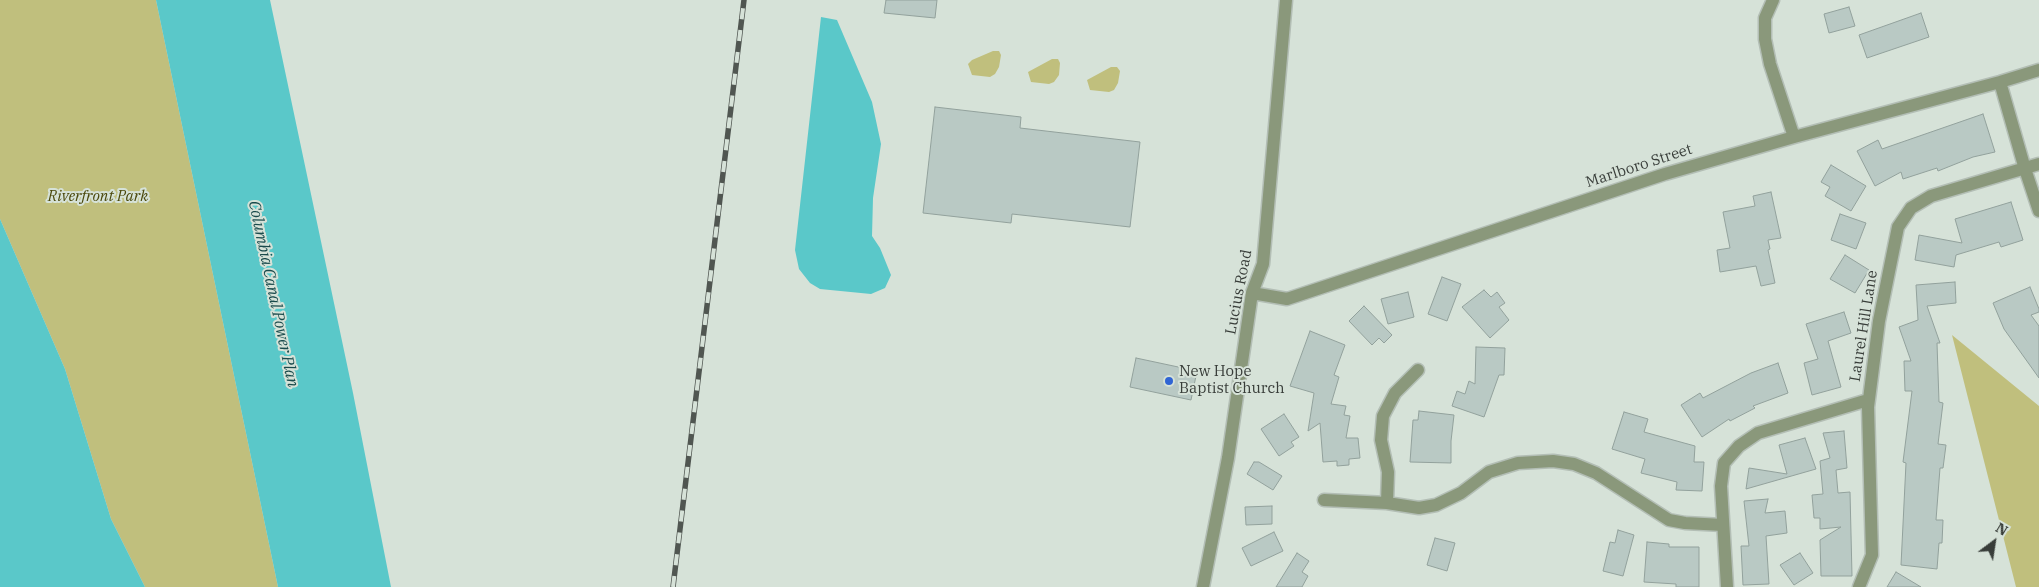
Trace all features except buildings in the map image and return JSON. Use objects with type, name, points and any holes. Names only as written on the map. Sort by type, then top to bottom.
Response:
[{"type":"street","name":"Lucius Road","points":[[1203,587],[1228,458],[1252,293],[1263,264],[1286,0]]},
{"type":"street","points":[[1773,0],[1765,18],[1765,39],[1770,64],[1794,136]]},
{"type":"street","name":"Marlboro Street","points":[[1252,293],[1287,299],[1665,174],[1794,136],[2039,70]]},
{"type":"street","points":[[2000,82],[2039,211]]},
{"type":"street","name":"Laurel Hill Lane","points":[[1859,587],[1872,555],[1868,400],[1879,321],[1898,227],[1911,208],[1931,196],[2039,164]]},
{"type":"street","points":[[1387,503],[1388,472],[1381,440],[1383,416],[1395,393],[1418,370]]},
{"type":"street","points":[[1727,587],[1721,486],[1724,463],[1739,446],[1758,433],[1868,400]]},
{"type":"street","points":[[1324,500],[1387,503],[1419,508],[1436,505],[1461,493],[1489,472],[1518,463],[1553,460],[1574,464],[1596,473],[1669,520],[1685,523],[1723,525]]},
{"type":"green space","name":"Riverfront Park","points":[[0,0],[156,0],[278,587],[145,587],[111,519],[65,369],[0,219]]},
{"type":"green space","points":[[993,51],[999,51],[1001,55],[999,67],[995,74],[990,77],[972,75],[968,64],[972,60]]},
{"type":"green space","points":[[1052,59],[1058,59],[1060,63],[1059,75],[1054,82],[1049,84],[1031,82],[1028,72]]},
{"type":"green space","points":[[1111,67],[1117,67],[1120,71],[1118,83],[1114,90],[1109,92],[1090,90],[1087,80]]},
{"type":"green space","points":[[1952,335],[2039,406],[2039,587],[2016,587]]},
{"type":"water","name":"Columbia Canal Power Plan","points":[[156,0],[270,0],[353,393],[391,587],[278,587]]},
{"type":"water","points":[[821,17],[837,20],[872,102],[881,144],[873,198],[872,236],[880,248],[891,275],[885,288],[871,294],[820,289],[810,283],[799,269],[795,250]]},
{"type":"water","points":[[0,219],[65,369],[111,519],[145,587],[0,587]]},
{"type":"railway","points":[[673,587],[744,0]]},
{"type":"place","name":"New Hope Baptist Church","points":[[1169,381]]}]
